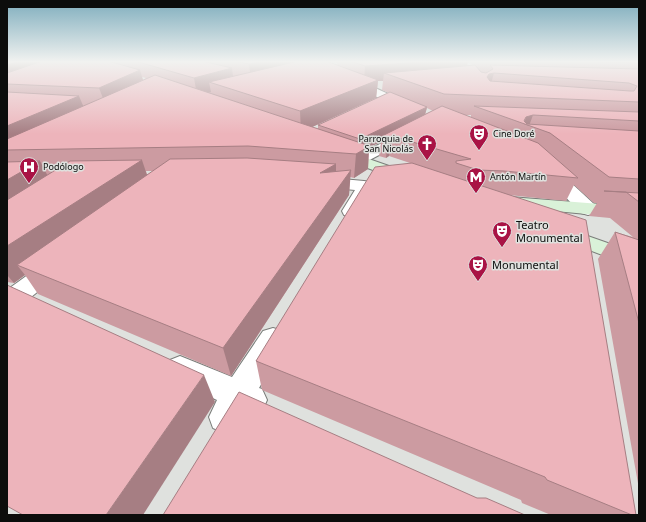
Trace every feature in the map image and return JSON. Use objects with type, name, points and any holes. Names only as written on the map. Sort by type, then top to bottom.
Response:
[{"type":"street","points":[[358,85],[423,113]]},
{"type":"street","points":[[361,87],[380,86]]},
{"type":"street","points":[[375,105],[388,99]]},
{"type":"street","points":[[363,172],[414,131]]},
{"type":"street","points":[[306,181],[363,172],[392,172],[421,179],[363,172],[326,145]]},
{"type":"street","points":[[538,162],[588,209]]},
{"type":"street","points":[[363,172],[392,172]]},
{"type":"street","points":[[337,234],[365,187],[363,172]]},
{"type":"street","points":[[525,220],[495,204],[519,204],[639,213]]},
{"type":"street","points":[[547,228],[584,254],[639,262]]},
{"type":"street","points":[[12,294],[73,253]]},
{"type":"street","points":[[12,294],[45,309]]},
{"type":"street","points":[[214,435],[288,314]]},
{"type":"street","points":[[152,356],[275,411]]},
{"type":"building","points":[[38,85],[105,85],[99,88]]},
{"type":"building","points":[[131,85],[186,85],[370,146],[356,154],[248,146],[7,150],[7,139]]},
{"type":"building","points":[[220,85],[365,85],[300,111]]},
{"type":"building","points":[[419,85],[553,85],[634,91],[637,86],[635,85],[639,85],[639,102],[444,94]]},
{"type":"building","points":[[7,92],[79,96],[7,126]]},
{"type":"building","points":[[390,92],[427,107],[360,139],[318,125]]},
{"type":"building","points":[[442,106],[538,143],[578,178],[478,170],[456,163],[456,161],[471,159],[392,136],[388,138],[382,136]]},
{"type":"building","points":[[474,106],[639,112],[639,121],[533,115],[526,117],[524,121],[527,124],[639,131],[639,179],[609,177],[550,133]]},
{"type":"building","points":[[247,158],[336,164],[320,173],[351,170],[223,348],[17,265],[170,159]]},
{"type":"building","points":[[142,160],[7,246],[7,200],[70,161]]},
{"type":"building","points":[[40,161],[7,180],[7,162]]},
{"type":"building","points":[[412,163],[586,220],[636,515],[632,515],[547,480],[545,477],[256,361],[375,167]]},
{"type":"building","points":[[626,192],[639,193],[639,202]]},
{"type":"building","points":[[615,232],[639,240],[639,323]]},
{"type":"building","points":[[7,285],[204,375],[106,515],[23,515],[7,506]]},
{"type":"building","points":[[239,392],[477,498],[486,498],[525,515],[163,515]]},
{"type":"place","name":"Cine Doré","points":[[479,151]]},
{"type":"place","name":"Parroquia de San Nicolás","points":[[427,161]]},
{"type":"place","name":"Podólogo","points":[[29,184]]},
{"type":"place","name":"Antón Martín","points":[[476,194]]},
{"type":"place","name":"Teatro Monumental","points":[[502,248]]},
{"type":"place","name":"Monumental","points":[[478,282]]}]
